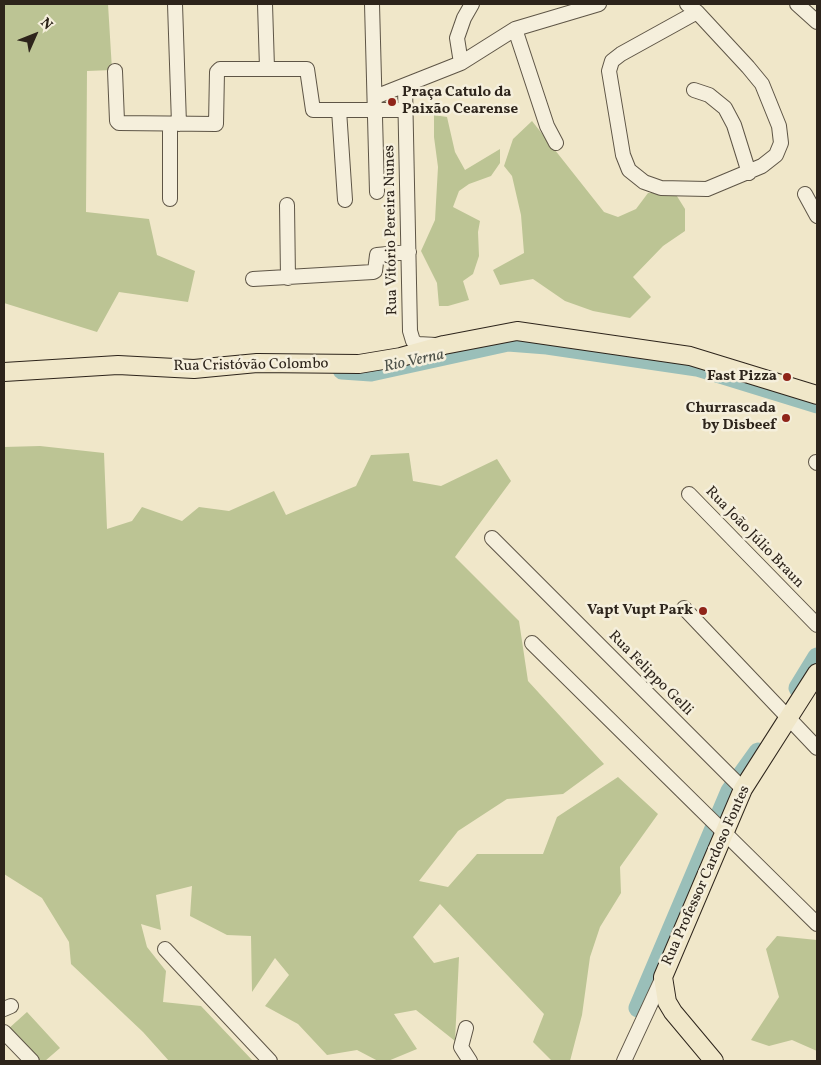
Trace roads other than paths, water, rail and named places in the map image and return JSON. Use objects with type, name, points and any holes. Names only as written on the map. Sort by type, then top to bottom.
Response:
[{"type":"main road","name":"Rua Cristóvão Colombo","points":[[4,372],[118,365],[196,369],[257,363],[359,364],[401,357],[444,345],[517,331],[690,356],[817,395]]},
{"type":"main road","name":"Rua Professor Cardoso Fontes","points":[[663,977],[743,789],[817,673]]},
{"type":"main road","points":[[663,977],[667,1002],[678,1019],[714,1061]]},
{"type":"street","points":[[170,199],[174,124],[175,4]]},
{"type":"street","points":[[265,4],[267,68]]},
{"type":"street","points":[[372,4],[377,192]]},
{"type":"street","points":[[461,63],[457,38],[464,18],[472,4]]},
{"type":"street","points":[[375,104],[405,86],[461,63],[515,29],[599,4]]},
{"type":"street","points":[[797,4],[817,22]]},
{"type":"street","points":[[692,8],[762,84],[779,126],[781,143],[776,155],[749,173],[707,189],[660,188],[644,182],[629,170],[623,155],[610,78],[612,61],[692,8]]},
{"type":"street","points":[[515,29],[547,126],[556,143]]},
{"type":"street","points":[[115,71],[117,121],[120,123],[216,124],[218,70],[307,69],[311,107],[317,110],[338,110],[375,104],[407,110]]},
{"type":"street","name":"Rua Vitório Pereira Nunes","points":[[405,86],[407,110],[410,336],[418,344],[444,345]]},
{"type":"street","points":[[694,90],[709,96],[725,108],[734,125],[749,173]]},
{"type":"street","points":[[338,110],[345,200]]},
{"type":"street","points":[[805,194],[817,216]]},
{"type":"street","points":[[286,205],[288,278]]},
{"type":"street","points":[[253,279],[372,272],[375,270],[377,255],[409,252]]},
{"type":"street","name":"Rua João Júlio Braun","points":[[689,494],[817,625]]},
{"type":"street","name":"Rua Felippo Gelli","points":[[492,538],[743,789]]},
{"type":"street","points":[[684,608],[774,705],[817,748]]},
{"type":"street","points":[[532,643],[817,924]]},
{"type":"street","points":[[165,949],[270,1061]]},
{"type":"street","name":"Rua Professor Cardoso Fontes","points":[[624,1061],[663,977]]},
{"type":"street","points":[[646,1014],[654,1009],[662,1010],[678,1019]]},
{"type":"street","points":[[466,1028],[461,1047],[470,1061]]},
{"type":"street","points":[[4,1032],[32,1061]]},
{"type":"waterway","name":"Rio Verna","points":[[342,370],[371,372],[508,342],[547,345],[697,367],[817,404]]},
{"type":"waterway","points":[[798,688],[817,657]]},
{"type":"waterway","points":[[638,1008],[730,791],[758,752]]},
{"type":"place","name":"Praça Catulo da Paixão Cearense","points":[[392,102]]},
{"type":"place","name":"Fast Pizza","points":[[787,377]]},
{"type":"place","name":"Churrascada by Disbeef","points":[[786,418]]},
{"type":"place","name":"Vapt Vupt Park","points":[[703,611]]}]
